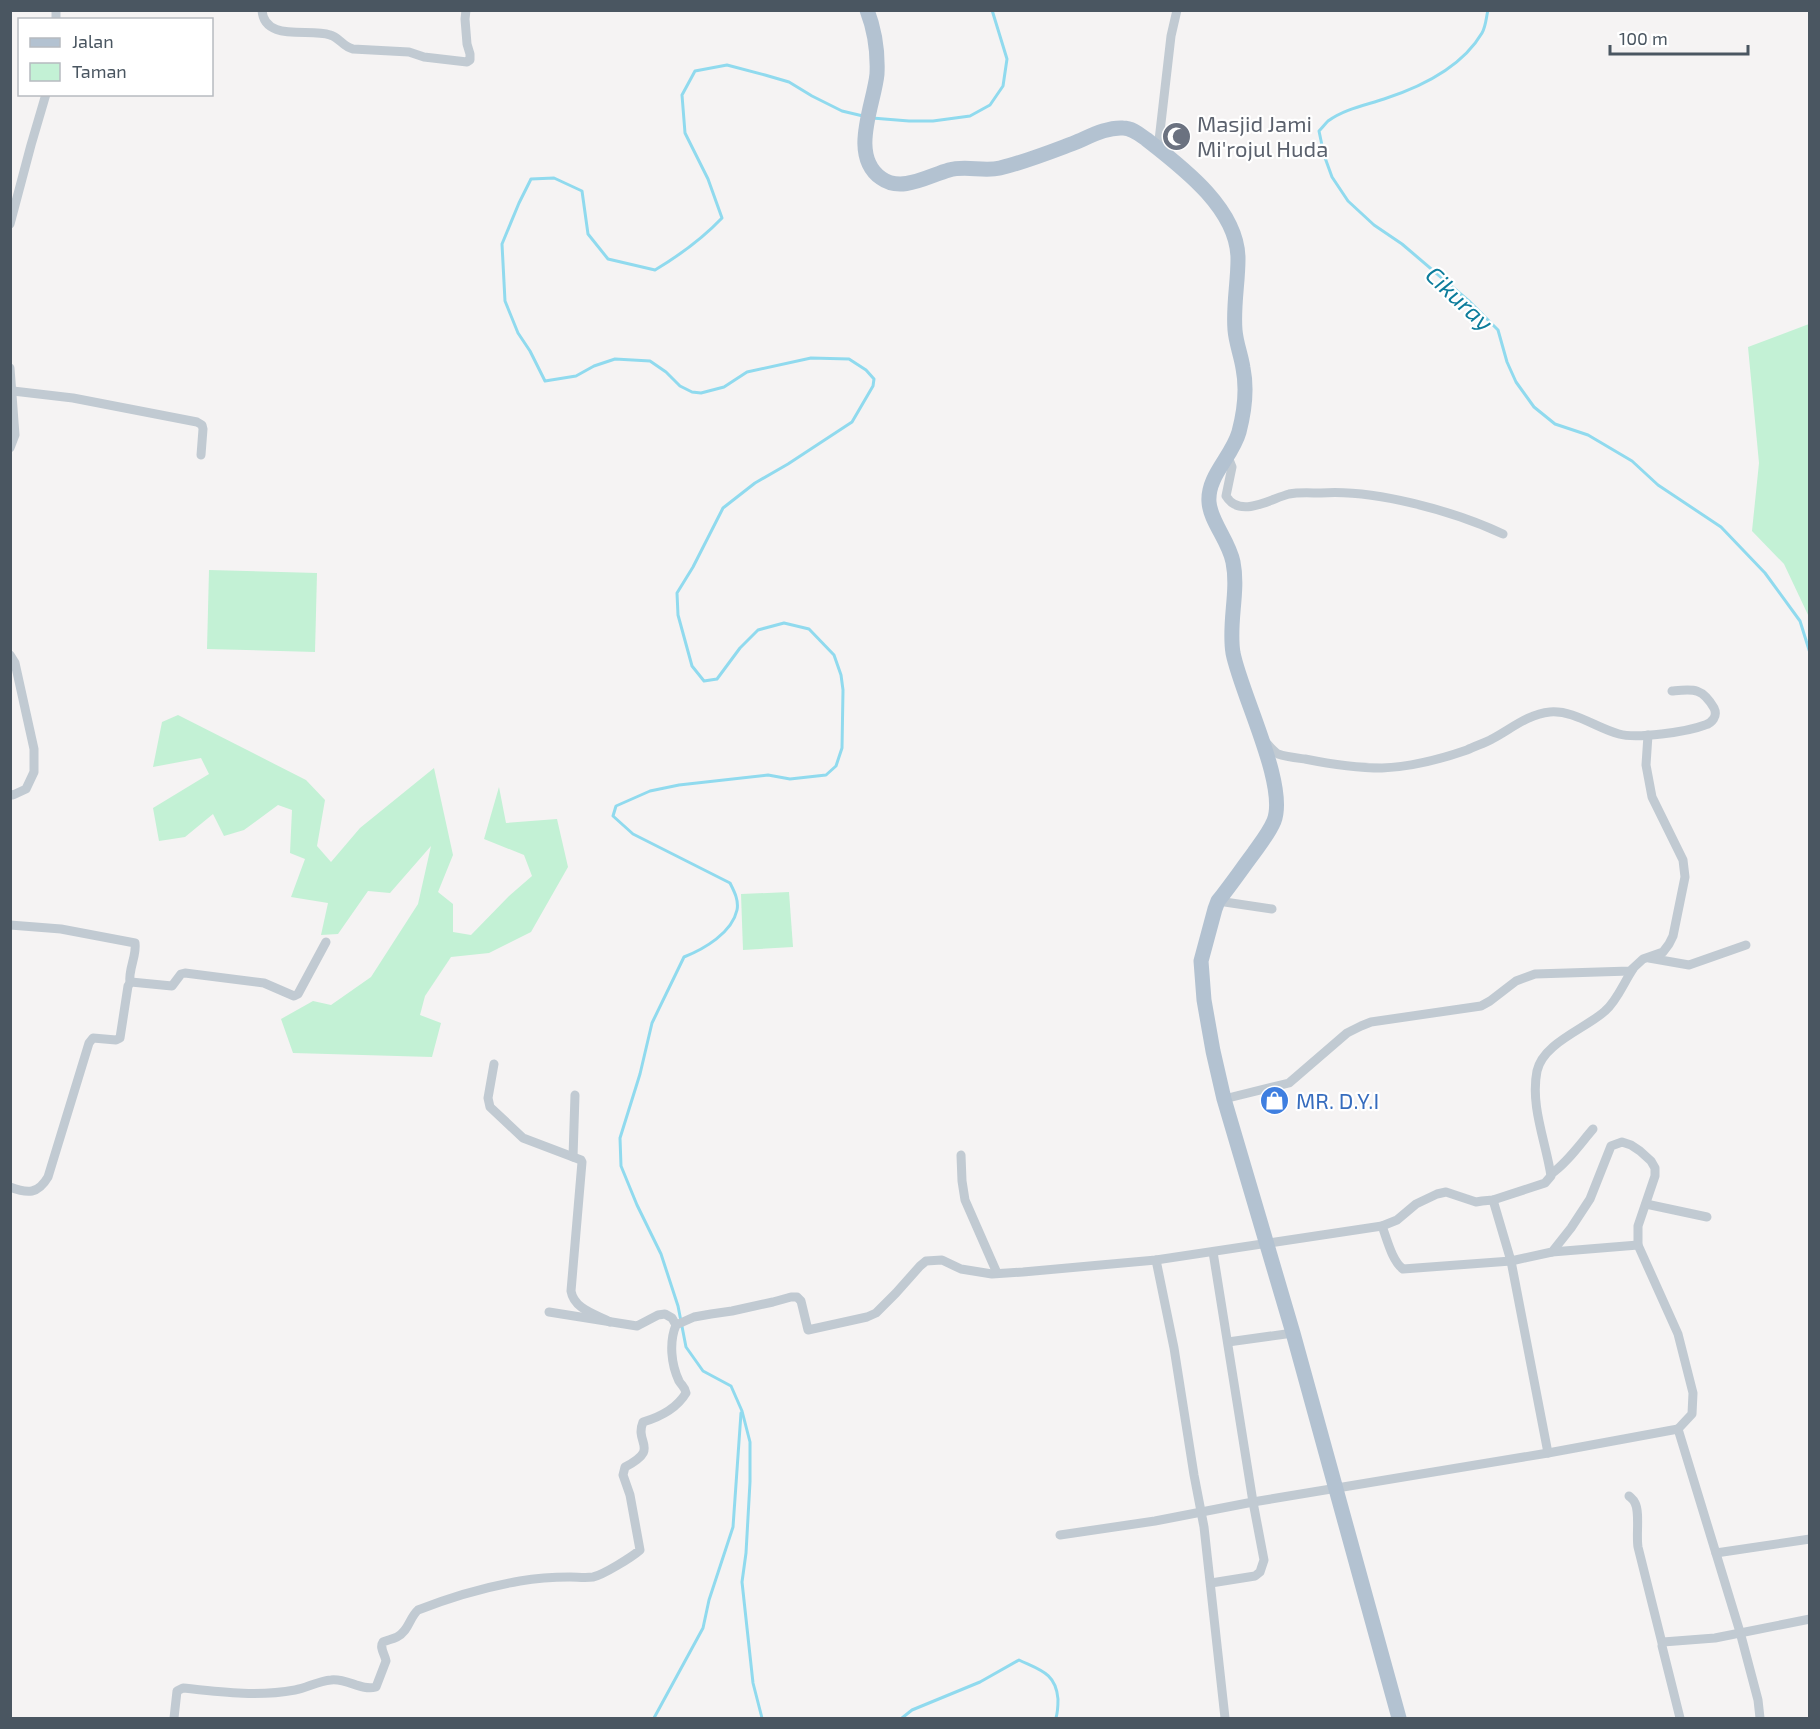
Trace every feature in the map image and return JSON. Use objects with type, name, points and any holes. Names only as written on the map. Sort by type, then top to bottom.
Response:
[{"type":"main road","points":[[867,10],[874,32],[877,60],[875,89],[864,136],[866,156],[875,173],[887,182],[907,184],[957,168],[986,170],[1005,167],[1113,129],[1124,128],[1135,131],[1203,188],[1226,216],[1234,235],[1238,255],[1233,315],[1235,339],[1244,371],[1244,407],[1238,435],[1228,457],[1212,480],[1208,500],[1210,510],[1229,546],[1233,560],[1235,575],[1231,628],[1233,649],[1237,670],[1275,784],[1275,817],[1266,837],[1218,901],[1201,961],[1204,1000],[1224,1099],[1293,1333],[1399,1719]]},
{"type":"street","points":[[262,10],[264,21],[276,30],[330,34],[345,46],[353,49],[410,52],[424,57],[467,62],[471,55],[467,44],[466,10]]},
{"type":"street","points":[[1158,149],[1171,36],[1177,10]]},
{"type":"street","points":[[10,224],[45,96]]},
{"type":"street","points":[[10,368],[15,435],[10,448]]},
{"type":"street","points":[[13,391],[73,398],[197,422],[202,425],[203,429],[201,455]]},
{"type":"street","points":[[1228,457],[1232,467],[1226,496],[1230,502],[1242,507],[1265,504],[1289,494],[1332,492],[1365,495],[1424,507],[1479,523],[1503,534]]},
{"type":"street","points":[[10,655],[15,663],[34,749],[34,772],[26,789],[14,795],[10,794]]},
{"type":"street","points":[[1260,735],[1270,748],[1278,753],[1341,765],[1383,768],[1436,759],[1467,750],[1492,739],[1524,720],[1551,712],[1567,714],[1618,734],[1656,735],[1710,723],[1715,712],[1714,708],[1700,691],[1692,689],[1672,691]]},
{"type":"street","points":[[174,1719],[177,1691],[183,1688],[270,1694],[298,1690],[333,1679],[367,1688],[376,1688],[386,1661],[381,1644],[402,1634],[418,1610],[482,1589],[519,1581],[544,1577],[593,1577],[606,1573],[633,1556],[640,1550],[630,1495],[623,1475],[625,1467],[643,1455],[646,1448],[641,1430],[643,1422],[668,1412],[686,1393],[680,1382],[671,1352],[673,1334],[678,1324],[694,1317],[797,1297],[801,1301],[808,1330],[876,1313],[926,1261],[942,1260],[961,1269],[997,1273],[1156,1260],[1382,1226],[1397,1221],[1416,1204],[1437,1194],[1446,1192],[1476,1202],[1493,1200],[1545,1183],[1551,1178],[1551,1174],[1538,1120],[1536,1079],[1540,1063],[1551,1049],[1605,1011],[1633,969],[1646,958],[1663,952],[1669,944],[1686,871],[1683,860],[1652,797],[1646,765],[1647,735]]},
{"type":"street","points":[[1218,901],[1272,909]]},
{"type":"street","points":[[10,925],[61,929],[135,943],[120,1038],[116,1040],[93,1038],[89,1043],[44,1185],[29,1192],[10,1187]]},
{"type":"street","points":[[130,983],[135,981],[172,986],[181,974],[185,973],[264,983],[294,996],[298,994],[326,942]]},
{"type":"street","points":[[1646,958],[1689,964],[1746,945]]},
{"type":"street","points":[[1224,1099],[1289,1083],[1347,1033],[1371,1022],[1481,1006],[1521,978],[1535,974],[1624,972],[1633,969]]},
{"type":"street","points":[[494,1064],[488,1098],[490,1107],[523,1138],[581,1160],[583,1164],[572,1299],[582,1308],[610,1322]]},
{"type":"street","points":[[573,1157],[575,1095]]},
{"type":"street","points":[[1551,1174],[1563,1165],[1593,1129]]},
{"type":"street","points":[[1060,1535],[1678,1429],[1692,1414],[1693,1393],[1678,1334],[1638,1245],[1638,1226],[1655,1176],[1654,1165],[1636,1147],[1626,1142],[1615,1143],[1608,1150],[1590,1199],[1552,1252]]},
{"type":"street","points":[[961,1155],[964,1200],[997,1273]]},
{"type":"street","points":[[1493,1200],[1511,1262],[1548,1453]]},
{"type":"street","points":[[1646,1204],[1707,1216]]},
{"type":"street","points":[[1382,1226],[1395,1260],[1403,1269],[1511,1262],[1552,1252],[1638,1245]]},
{"type":"street","points":[[1211,1583],[1255,1576],[1260,1572],[1264,1560],[1214,1252]]},
{"type":"street","points":[[1156,1260],[1174,1348],[1211,1583],[1225,1719]]},
{"type":"street","points":[[549,1312],[636,1326],[665,1314],[678,1324]]},
{"type":"street","points":[[1228,1342],[1293,1333]]},
{"type":"street","points":[[1678,1429],[1740,1632],[1758,1700],[1760,1719]]},
{"type":"street","points":[[1629,1496],[1636,1503],[1638,1547],[1680,1719]]},
{"type":"street","points":[[1716,1554],[1809,1539]]},
{"type":"street","points":[[1662,1643],[1708,1639],[1809,1619]]},
{"type":"green space","points":[[1810,324],[1809,617],[1784,564],[1752,531],[1759,463],[1748,347]]},
{"type":"green space","points":[[209,570],[317,573],[315,652],[207,649]]},
{"type":"green space","points":[[178,715],[306,780],[325,800],[317,846],[331,862],[360,828],[434,768],[453,855],[438,892],[453,904],[453,932],[471,935],[532,876],[524,855],[484,839],[499,787],[506,823],[557,819],[568,867],[531,932],[489,953],[451,957],[425,996],[420,1015],[441,1023],[432,1057],[293,1053],[281,1019],[313,1001],[331,1005],[371,977],[418,904],[431,846],[390,893],[368,891],[338,934],[321,935],[328,903],[291,897],[305,859],[290,853],[292,810],[278,805],[244,830],[224,836],[213,814],[185,837],[159,841],[153,808],[209,774],[201,758],[153,767],[162,722]]},
{"type":"green space","points":[[789,892],[793,947],[743,950],[741,894]]},
{"type":"waterway","points":[[872,118],[933,121],[970,116],[990,105],[1003,86],[1007,59],[992,10]]},
{"type":"waterway","name":"Cikuray","points":[[1488,10],[1482,33],[1474,45],[1452,66],[1426,82],[1384,99],[1348,110],[1327,122],[1319,131],[1332,177],[1348,201],[1374,225],[1402,244],[1470,302],[1498,330],[1507,362],[1516,382],[1534,407],[1555,424],[1588,435],[1632,461],[1658,485],[1721,527],[1765,573],[1800,621],[1810,653]]},
{"type":"waterway","points":[[762,1718],[753,1683],[742,1582],[746,1553],[750,1442],[742,1411],[731,1386],[703,1371],[686,1347],[678,1306],[661,1254],[621,1166],[620,1138],[640,1074],[652,1023],[684,957],[708,945],[729,926],[737,910],[736,896],[730,883],[633,834],[613,816],[616,806],[650,791],[679,785],[768,775],[790,779],[826,775],[836,766],[842,748],[843,690],[834,655],[809,629],[784,623],[758,630],[740,648],[717,679],[704,681],[692,666],[678,615],[677,593],[723,508],[755,483],[852,422],[873,386],[874,379],[866,370],[849,359],[811,358],[747,372],[724,387],[701,393],[692,392],[680,386],[650,361],[615,359],[594,366],[576,376],[545,381],[518,333],[505,301],[502,244],[531,179],[554,178],[582,191],[588,234],[608,259],[655,270],[707,233],[722,218],[708,179],[685,133],[682,95],[695,71],[727,65],[765,75],[789,82],[842,111],[863,116]]},
{"type":"waterway","name":"Cikuray","points":[[1810,912],[1810,950]]},
{"type":"waterway","points":[[654,1718],[703,1628],[709,1600],[733,1527],[741,1413]]},
{"type":"waterway","points":[[902,1718],[912,1710],[980,1682],[1019,1660],[1040,1670],[1054,1683],[1058,1699],[1056,1718]]},
{"type":"place","name":"Masjid Jami Mi'rojul Huda","points":[[1176,136]]},
{"type":"place","name":"MR. D.Y.I","points":[[1275,1100]]}]
